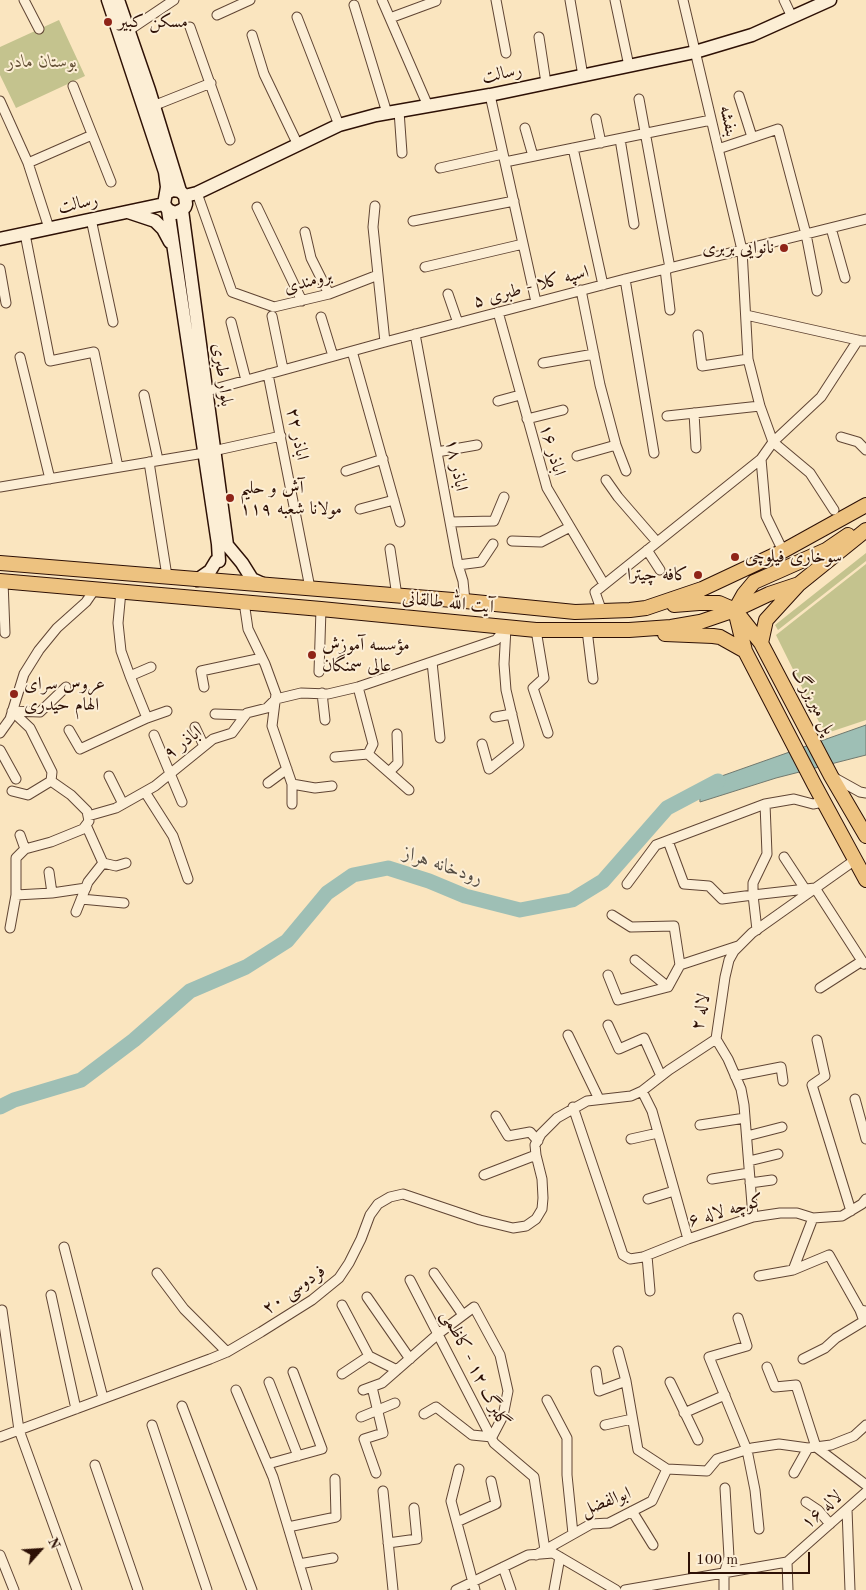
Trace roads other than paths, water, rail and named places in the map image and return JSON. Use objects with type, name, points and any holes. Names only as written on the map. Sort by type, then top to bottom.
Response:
[{"type":"main road","name":"بلوار طبری","points":[[108,0],[124,34],[187,193]]},
{"type":"main road","name":"بلوار طبری","points":[[118,0],[124,34],[165,172],[167,187],[166,203],[209,451],[223,544]]},
{"type":"main road","name":"رسالت","points":[[187,193],[298,145],[338,125],[393,112],[583,76],[695,52],[752,35],[830,0]]},
{"type":"main road","points":[[173,190],[187,193],[186,204],[182,210],[175,213],[166,203],[173,190]]},
{"type":"main road","name":"رسالت","points":[[0,239],[166,203]]},
{"type":"main road","name":"بلوار طبری","points":[[182,210],[206,391],[209,451]]},
{"type":"main road","points":[[128,212],[155,221],[163,229],[172,246],[175,260]]},
{"type":"main road","name":"آیت الله طالقانی","points":[[3,563],[465,601],[574,612],[602,612],[646,608],[702,589],[783,551],[866,505]]},
{"type":"main road","points":[[866,521],[826,550],[754,582],[744,594],[735,610],[745,652],[866,880]]},
{"type":"main road","name":"آیت الله طالقانی","points":[[2,581],[321,608],[506,628],[536,630],[629,630],[690,624],[735,610],[769,594],[799,584],[866,530]]},
{"type":"main road","points":[[197,580],[210,571],[216,561],[218,561],[223,544]]},
{"type":"main road","points":[[223,544],[242,564],[252,579],[264,585]]},
{"type":"main road","points":[[2,581],[12,574],[10,568],[3,563]]},
{"type":"main road","points":[[46,585],[38,576],[47,566]]},
{"type":"main road","points":[[761,579],[758,584],[759,590],[763,594],[769,594]]},
{"type":"main road","points":[[761,643],[766,620],[799,584]]},
{"type":"main road","points":[[646,608],[719,603],[735,610]]},
{"type":"main road","points":[[689,604],[697,612],[696,620],[690,624]]},
{"type":"main road","name":"پل میربزرگ","points":[[735,610],[761,643],[831,776],[866,836]]},
{"type":"main road","points":[[629,630],[712,636],[720,638],[745,652]]},
{"type":"main road","points":[[848,847],[848,835],[852,831],[858,830],[866,836]]},
{"type":"street","points":[[24,0],[39,28]]},
{"type":"street","points":[[124,34],[174,0]]},
{"type":"street","points":[[217,15],[250,0]]},
{"type":"street","points":[[382,0],[428,106]]},
{"type":"street","points":[[496,0],[506,53]]},
{"type":"street","points":[[570,0],[583,76]]},
{"type":"street","points":[[615,0],[630,66]]},
{"type":"street","name":"بنفشه","points":[[683,0],[742,250],[748,359],[760,406],[773,442]]},
{"type":"street","points":[[784,0],[792,18]]},
{"type":"street","points":[[390,18],[436,2]]},
{"type":"street","points":[[354,5],[393,112],[402,154]]},
{"type":"street","points":[[297,18],[338,125]]},
{"type":"street","points":[[190,27],[230,140]]},
{"type":"street","points":[[252,35],[264,74],[298,145]]},
{"type":"street","points":[[539,36],[546,83]]},
{"type":"street","points":[[153,106],[211,84]]},
{"type":"street","points":[[73,86],[111,182]]},
{"type":"street","points":[[490,94],[536,302]]},
{"type":"street","points":[[739,96],[752,137]]},
{"type":"street","points":[[639,99],[668,268],[670,310]]},
{"type":"street","points":[[0,102],[28,163],[49,228]]},
{"type":"street","points":[[596,119],[601,143]]},
{"type":"street","points":[[440,168],[504,158],[533,156],[711,120]]},
{"type":"street","points":[[525,128],[533,156]]},
{"type":"street","points":[[718,149],[778,129],[806,234],[817,291]]},
{"type":"street","points":[[28,163],[92,135]]},
{"type":"street","points":[[620,138],[634,224]]},
{"type":"street","points":[[573,148],[603,285]]},
{"type":"street","name":"برومندی","points":[[187,193],[232,292],[274,307],[328,294],[378,275]]},
{"type":"street","points":[[413,221],[514,200]]},
{"type":"street","points":[[375,206],[373,227],[385,342]]},
{"type":"street","points":[[257,207],[302,301]]},
{"type":"street","name":"اسپه کلا - طبری ۵","points":[[206,391],[581,290],[866,219]]},
{"type":"street","points":[[91,220],[113,322]]},
{"type":"street","points":[[831,228],[845,278]]},
{"type":"street","points":[[305,232],[320,280],[328,294]]},
{"type":"street","points":[[25,234],[50,361],[94,352],[118,467]]},
{"type":"street","points":[[425,267],[523,244]]},
{"type":"street","points":[[0,269],[6,303]]},
{"type":"street","points":[[625,279],[654,453]]},
{"type":"street","points":[[581,290],[600,385],[616,445],[626,470]]},
{"type":"street","points":[[448,294],[458,323]]},
{"type":"street","name":"اباذر ۱۶","points":[[498,312],[546,488],[604,584]]},
{"type":"street","points":[[602,612],[595,592],[761,458],[773,442],[821,397],[862,340],[746,315]]},
{"type":"street","points":[[272,316],[283,370]]},
{"type":"street","points":[[322,317],[332,356]]},
{"type":"street","points":[[231,322],[246,380]]},
{"type":"street","name":"اباذر ۱۸","points":[[415,334],[458,565],[463,581],[465,601]]},
{"type":"street","points":[[698,335],[702,366],[748,359]]},
{"type":"street","points":[[352,351],[400,522]]},
{"type":"street","points":[[543,363],[594,354]]},
{"type":"street","points":[[20,357],[50,479]]},
{"type":"street","name":"اباذر ۲۲","points":[[268,374],[310,588]]},
{"type":"street","points":[[144,395],[167,576]]},
{"type":"street","points":[[498,401],[520,395]]},
{"type":"street","points":[[667,416],[760,406]]},
{"type":"street","points":[[526,419],[563,410]]},
{"type":"street","points":[[694,413],[696,448]]},
{"type":"street","points":[[0,487],[209,451],[280,436]]},
{"type":"street","points":[[841,437],[858,442],[866,450]]},
{"type":"street","points":[[773,442],[810,473],[834,510]]},
{"type":"street","points":[[437,452],[477,445]]},
{"type":"street","points":[[577,456],[616,445]]},
{"type":"street","points":[[761,458],[766,516],[783,551]]},
{"type":"street","points":[[346,471],[383,460]]},
{"type":"street","points":[[606,480],[618,497],[657,542]]},
{"type":"street","points":[[450,522],[494,521],[504,497]]},
{"type":"street","points":[[360,509],[394,500]]},
{"type":"street","points":[[512,541],[541,542],[570,526]]},
{"type":"street","points":[[458,565],[481,562],[493,544]]},
{"type":"street","points":[[390,548],[397,596]]},
{"type":"street","points":[[647,550],[660,570]]},
{"type":"street","points":[[2,581],[4,633]]},
{"type":"street","points":[[0,733],[10,719],[24,674],[39,650],[57,628],[86,602],[95,589]]},
{"type":"street","points":[[121,591],[118,623],[121,651],[147,718]]},
{"type":"street","points":[[244,602],[248,629],[276,694],[272,726],[292,784],[292,804]]},
{"type":"street","points":[[319,672],[321,608]]},
{"type":"street","points":[[482,744],[489,769],[519,745],[506,690],[504,664],[506,628]]},
{"type":"street","name":"اباذر ۹","points":[[88,816],[123,804],[155,786],[213,739],[232,733],[247,713],[267,708],[276,699],[301,693],[322,693],[358,687],[496,640],[506,628]]},
{"type":"street","points":[[536,630],[544,678],[533,688],[548,733]]},
{"type":"street","points":[[587,630],[593,679]]},
{"type":"street","points":[[204,687],[201,671],[262,658]]},
{"type":"street","points":[[432,662],[440,738]]},
{"type":"street","points":[[130,676],[152,667]]},
{"type":"street","points":[[12,711],[40,712],[66,687]]},
{"type":"street","points":[[358,687],[373,744],[368,754]]},
{"type":"street","points":[[322,693],[325,720]]},
{"type":"street","points":[[12,711],[30,728],[52,772],[51,781]]},
{"type":"street","points":[[70,730],[80,749],[147,718],[167,711]]},
{"type":"street","points":[[215,714],[245,716]]},
{"type":"street","points":[[495,717],[512,714]]},
{"type":"street","points":[[195,727],[204,746]]},
{"type":"street","points":[[389,772],[398,763],[398,734]]},
{"type":"street","points":[[154,735],[182,802]]},
{"type":"street","points":[[0,750],[16,779]]},
{"type":"street","points":[[335,757],[368,754],[409,790]]},
{"type":"street","points":[[268,783],[287,769]]},
{"type":"street","points":[[109,776],[123,804]]},
{"type":"street","points":[[831,776],[860,792],[866,793]]},
{"type":"street","points":[[12,790],[28,795],[51,781]]},
{"type":"street","points":[[10,928],[16,895],[16,858],[25,849],[51,842],[83,829],[89,821],[87,811],[71,795],[51,781]]},
{"type":"street","points":[[292,784],[314,788],[332,786]]},
{"type":"street","points":[[145,792],[173,836],[188,879]]},
{"type":"street","points":[[627,884],[656,845],[765,804],[794,800],[813,804],[823,802]]},
{"type":"street","points":[[757,930],[753,883],[767,854],[765,804]]},
{"type":"street","points":[[86,825],[103,863]]},
{"type":"street","points":[[20,835],[25,849]]},
{"type":"street","points":[[668,841],[684,884],[709,886],[722,899],[815,888],[865,963],[820,988]]},
{"type":"street","points":[[784,857],[805,889]]},
{"type":"street","name":"لاله ۲","points":[[538,1141],[541,1134],[557,1118],[573,1107],[587,1101],[630,1096],[642,1091],[716,1039],[729,960],[738,946],[757,930],[855,860]]},
{"type":"street","points":[[103,863],[116,866],[126,864]]},
{"type":"street","points":[[76,912],[86,888],[103,863]]},
{"type":"street","points":[[48,872],[52,893]]},
{"type":"street","points":[[16,895],[52,893],[86,888]]},
{"type":"street","points":[[81,900],[124,903]]},
{"type":"street","points":[[608,974],[618,1000],[668,987],[680,965],[674,926],[631,927],[612,915]]},
{"type":"street","points":[[680,965],[738,946]]},
{"type":"street","points":[[635,960],[668,987]]},
{"type":"street","points":[[608,1025],[619,1049],[644,1038],[661,1076]]},
{"type":"street","points":[[568,1035],[599,1099]]},
{"type":"street","points":[[716,1039],[728,1059],[741,1089],[747,1136],[753,1217]]},
{"type":"street","points":[[817,1040],[825,1076],[812,1085],[854,1209],[866,1214]]},
{"type":"street","points":[[735,1076],[781,1067],[783,1081]]},
{"type":"street","points":[[642,1091],[652,1111],[688,1239]]},
{"type":"street","points":[[855,1099],[866,1140]]},
{"type":"street","name":"کوچه لاله ۶","points":[[573,1107],[623,1255],[630,1258],[647,1256],[688,1239],[753,1217],[780,1213],[797,1213],[813,1218],[842,1216],[866,1199]]},
{"type":"street","points":[[484,1175],[536,1155],[535,1145],[538,1141],[530,1132],[508,1136],[496,1116]]},
{"type":"street","points":[[700,1125],[745,1118]]},
{"type":"street","points":[[747,1136],[782,1127]]},
{"type":"street","points":[[631,1140],[658,1133]]},
{"type":"street","points":[[749,1161],[778,1154]]},
{"type":"street","name":"فردوسی ۲۰","points":[[0,1437],[227,1352],[312,1300],[340,1278],[349,1264],[370,1215],[378,1204],[390,1197],[403,1194],[480,1220],[513,1228],[526,1226],[536,1219],[542,1209],[542,1179],[536,1155]]},
{"type":"street","points":[[712,1179],[750,1173]]},
{"type":"street","points":[[750,1183],[772,1180]]},
{"type":"street","points":[[648,1199],[674,1191]]},
{"type":"street","points":[[793,1270],[813,1218]]},
{"type":"street","points":[[64,1247],[103,1398]]},
{"type":"street","points":[[759,1276],[793,1270],[829,1255],[863,1311],[864,1321],[836,1338],[825,1348],[802,1359]]},
{"type":"street","points":[[647,1256],[650,1291]]},
{"type":"street","points":[[157,1273],[184,1310],[227,1352]]},
{"type":"street","points":[[434,1273],[463,1315]]},
{"type":"street","name":"گلبرگ ۱۲ - کاظمی","points":[[410,1280],[494,1443],[534,1477],[545,1550]]},
{"type":"street","points":[[51,1295],[76,1409]]},
{"type":"street","points":[[367,1297],[410,1359]]},
{"type":"street","points":[[342,1305],[369,1356],[397,1370]]},
{"type":"street","points":[[376,1473],[364,1439],[383,1433],[378,1411],[368,1389],[382,1383],[438,1334],[474,1307],[500,1355],[508,1391],[503,1416],[492,1437],[472,1435],[436,1407],[424,1414]]},
{"type":"street","points":[[2,1310],[19,1430],[77,1590]]},
{"type":"street","points":[[738,1318],[747,1346],[709,1357],[747,1450],[755,1490],[759,1528]]},
{"type":"street","points":[[618,1351],[626,1381],[638,1450],[667,1469],[707,1471],[717,1459],[747,1450],[779,1444],[812,1447],[831,1445],[854,1436],[866,1425]]},
{"type":"street","points":[[342,1374],[369,1356]]},
{"type":"street","points":[[767,1368],[775,1387],[796,1385],[812,1447],[866,1485]]},
{"type":"street","points":[[596,1371],[599,1391],[626,1381]]},
{"type":"street","points":[[268,1464],[322,1449],[293,1372]]},
{"type":"street","points":[[269,1382],[298,1456]]},
{"type":"street","points":[[670,1382],[698,1440]]},
{"type":"street","points":[[236,1390],[273,1477],[307,1590]]},
{"type":"street","points":[[684,1413],[725,1395]]},
{"type":"street","points":[[546,1400],[567,1438],[567,1475],[573,1534]]},
{"type":"street","points":[[361,1417],[395,1404]]},
{"type":"street","points":[[182,1406],[252,1590]]},
{"type":"street","points":[[605,1425],[632,1419]]},
{"type":"street","points":[[152,1424],[207,1590]]},
{"type":"street","points":[[794,1473],[812,1447]]},
{"type":"street","points":[[95,1465],[138,1590]]},
{"type":"street","points":[[459,1469],[451,1500],[474,1586]]},
{"type":"street","name":"ابوالفضل","points":[[536,1555],[591,1524],[609,1522],[652,1501],[667,1469]]},
{"type":"street","points":[[288,1527],[336,1517],[335,1479]]},
{"type":"street","points":[[457,1522],[496,1504],[491,1481]]},
{"type":"street","points":[[724,1590],[724,1574],[729,1557],[725,1488]]},
{"type":"street","points":[[383,1491],[393,1590]]},
{"type":"street","name":"لاله ۱۶","points":[[787,1562],[866,1492]]},
{"type":"street","points":[[806,1502],[818,1510],[830,1524]]},
{"type":"street","points":[[388,1542],[417,1539],[414,1508]]},
{"type":"street","points":[[847,1509],[850,1590]]},
{"type":"street","points":[[632,1511],[653,1545]]},
{"type":"street","points":[[456,1590],[474,1586],[528,1555],[553,1553],[613,1589]]},
{"type":"street","points":[[0,1556],[14,1590]]},
{"type":"street","points":[[554,1590],[560,1557]]},
{"type":"street","points":[[300,1564],[333,1558]]},
{"type":"street","points":[[625,1590],[658,1587],[787,1562],[788,1590]]},
{"type":"street","points":[[503,1568],[511,1590]]},
{"type":"water","points":[[866,725],[866,755],[776,778],[700,802],[699,784]]},
{"type":"waterway","name":"رودخانه هراز","points":[[0,1107],[14,1100],[81,1080],[134,1040],[190,991],[246,967],[287,941],[327,893],[353,875],[388,868],[429,881],[465,896],[520,910],[572,900],[603,881],[667,808],[718,781]]},
{"type":"place","name":"مسکن کبیر","points":[[108,22]]},
{"type":"place","name":"نانوایی بربری","points":[[784,248]]},
{"type":"place","name":"آش و حلیم مولانا شعبه ۱۱۹","points":[[230,498]]},
{"type":"place","name":"سوخاری فیلوچی","points":[[735,557]]},
{"type":"place","name":"کافه چیترا","points":[[698,575]]},
{"type":"place","name":"مؤسسه آموزش عالی سمنگان","points":[[312,655]]},
{"type":"place","name":"عروس سرای الهام حیدری","points":[[14,694]]},
{"type":"park label","name":"بوستان مادر","points":[[42,62]]}]
